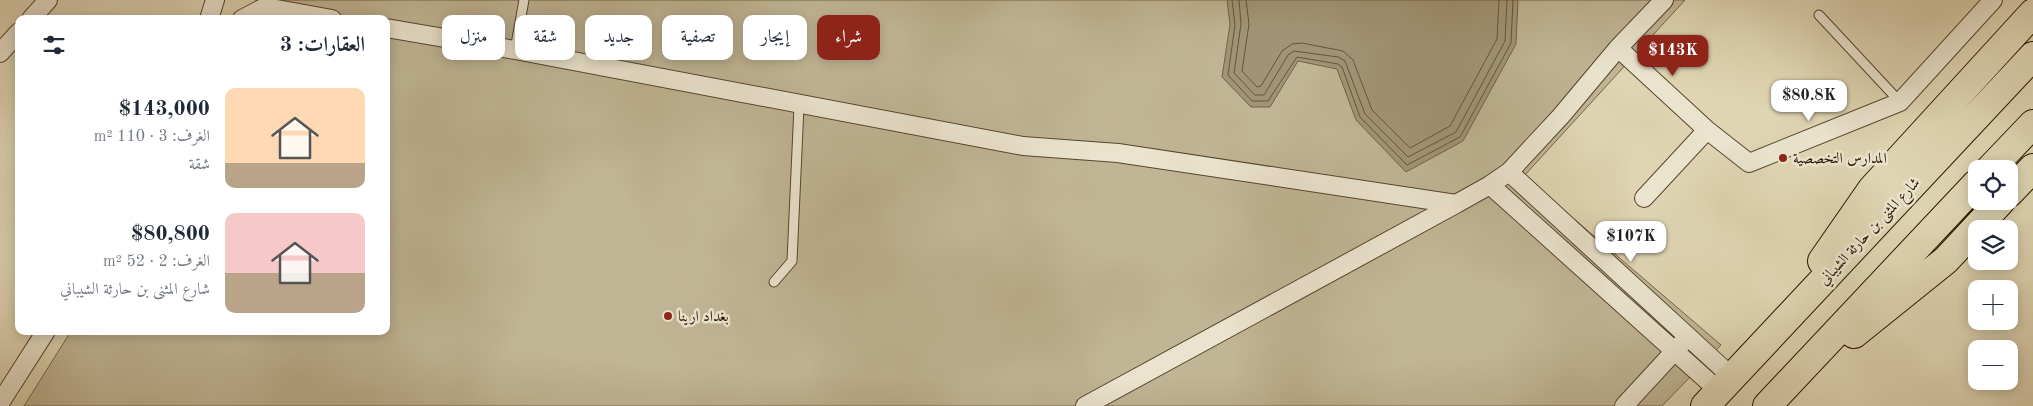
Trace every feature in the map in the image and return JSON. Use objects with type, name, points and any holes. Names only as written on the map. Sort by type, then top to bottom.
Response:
[{"type":"main road","points":[[1766,341],[1872,189],[2033,13]]},
{"type":"main road","name":"شارع المثنى بن حارثة الشيباني","points":[[1719,391],[2033,56]]},
{"type":"main road","points":[[1999,160],[2033,124]]},
{"type":"main road","points":[[2018,184],[2033,168]]},
{"type":"main road","points":[[1771,402],[1968,193]]},
{"type":"main road","points":[[1771,402],[1946,260],[1993,210]]},
{"type":"street","points":[[35,15],[48,0]]},
{"type":"street","points":[[211,15],[215,0]]},
{"type":"street","points":[[1086,406],[1490,186],[1509,172],[1561,116],[1618,48],[1664,0]]},
{"type":"street","points":[[1618,48],[1707,130],[1749,163],[1900,102],[1993,0]]},
{"type":"street","points":[[248,15],[263,4],[314,15]]},
{"type":"street","points":[[390,29],[515,50]]},
{"type":"street","points":[[0,53],[15,36]]},
{"type":"street","points":[[566,60],[799,106],[1023,146],[1118,154],[1456,204]]},
{"type":"street","points":[[1644,198],[1707,130]]},
{"type":"street","points":[[1509,172],[1688,337],[1719,391]]},
{"type":"street","points":[[1490,186],[1719,391]]},
{"type":"street","points":[[0,403],[43,335]]},
{"type":"street","points":[[1624,406],[1688,337]]},
{"type":"lane","points":[[521,15],[524,0]]},
{"type":"lane","points":[[1819,15],[1900,102]]},
{"type":"lane","points":[[774,282],[792,261],[799,106]]},
{"type":"shaded area","points":[[256,0],[1685,0],[1524,176],[1721,345],[1662,406],[24,406],[68,335],[390,335],[390,15],[254,15]]},
{"type":"water","points":[[1227,0],[1518,0],[1516,44],[1463,141],[1406,172],[1356,120],[1337,69],[1298,61],[1270,107],[1251,107],[1222,77],[1230,24]]},
{"type":"place","name":"المدارس التخصصية","points":[[1783,158]]},
{"type":"place","name":"بغداد ارينا","points":[[668,316]]}]
